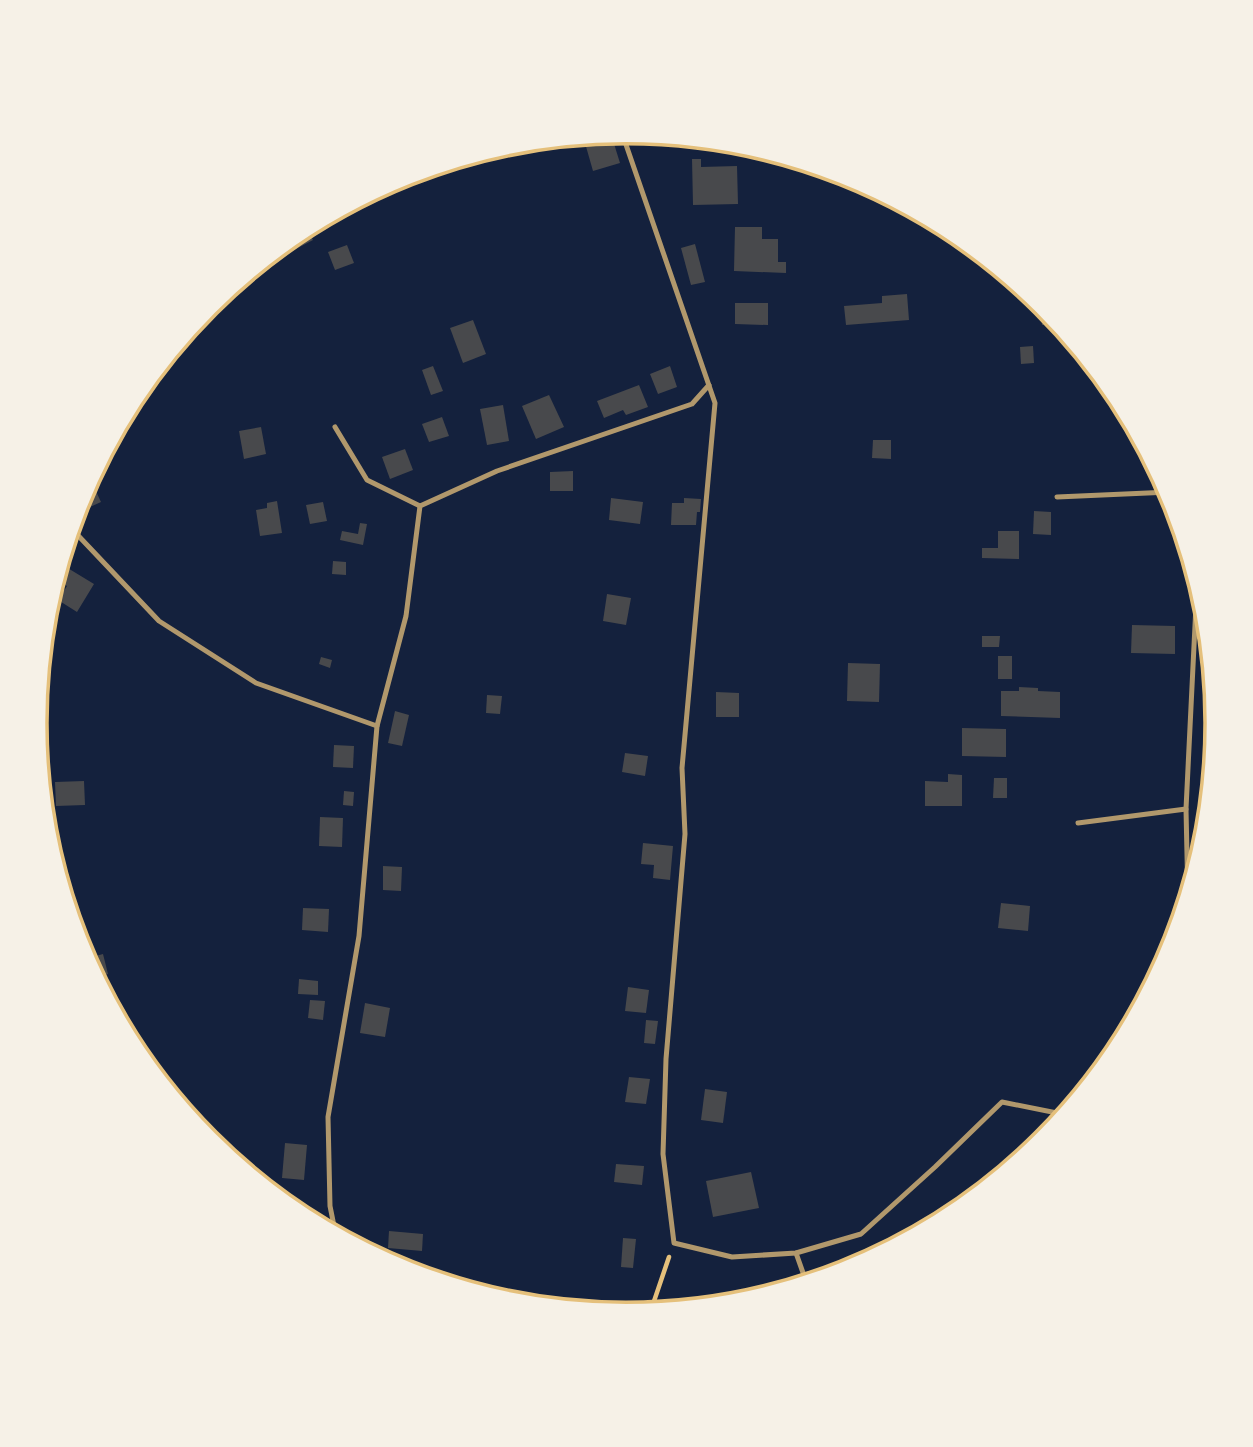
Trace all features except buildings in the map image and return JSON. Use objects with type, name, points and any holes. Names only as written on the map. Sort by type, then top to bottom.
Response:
[{"type":"lane","points":[[626,144],[715,403],[682,768],[685,834],[666,1059],[663,1154],[674,1242],[732,1257],[796,1253],[861,1234],[1002,1102],[1055,1113]]},
{"type":"lane","points":[[420,506],[497,471],[692,404],[709,385]]},
{"type":"lane","points":[[335,427],[367,480],[420,506]]},
{"type":"lane","points":[[1057,497],[1158,493]]},
{"type":"lane","points":[[333,1223],[330,1206],[328,1118],[359,936],[377,726],[406,616],[420,506]]},
{"type":"lane","points":[[78,536],[159,621],[202,649],[256,683],[377,726]]},
{"type":"lane","points":[[1187,868],[1186,809],[1196,614]]},
{"type":"lane","points":[[1078,823],[1186,809]]},
{"type":"lane","points":[[796,1253],[804,1275]]},
{"type":"path","points":[[654,1302],[674,1242]]}]
